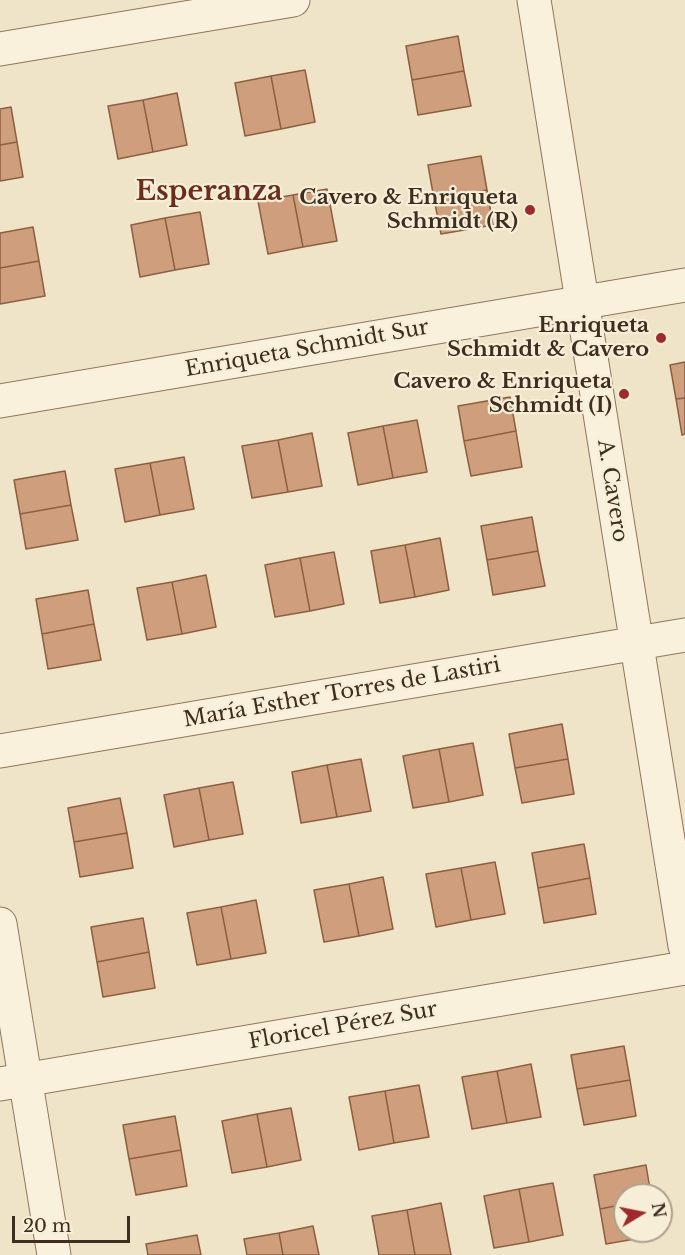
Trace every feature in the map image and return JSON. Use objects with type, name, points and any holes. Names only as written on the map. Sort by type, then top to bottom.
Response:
[{"type":"street","points":[[0,49],[293,0]]},
{"type":"street","name":"A. Cavero","points":[[534,0],[685,946]]},
{"type":"street","name":"Enriqueta Schmidt Sur","points":[[0,401],[685,285]]},
{"type":"street","name":"María Esther Torres de Lastiri","points":[[0,751],[685,636]]},
{"type":"street","points":[[0,924],[13,1082],[54,1255]]},
{"type":"street","name":"Floricel Pérez Sur","points":[[13,1082],[685,968]]},
{"type":"building","points":[[458,36],[464,71],[412,80],[406,46]]},
{"type":"building","points":[[305,70],[315,122],[281,129],[271,76]]},
{"type":"building","points":[[464,71],[471,106],[418,115],[412,80]]},
{"type":"building","points":[[271,76],[281,129],[245,136],[235,83]]},
{"type":"building","points":[[177,93],[187,145],[153,152],[143,100]]},
{"type":"building","points":[[143,100],[153,152],[118,159],[108,106]]},
{"type":"building","points":[[11,107],[17,142],[0,145],[0,109]]},
{"type":"building","points":[[17,142],[23,177],[0,181],[0,145]]},
{"type":"building","points":[[481,156],[487,190],[434,199],[428,165]]},
{"type":"building","points":[[327,189],[337,241],[303,247],[293,195]]},
{"type":"building","points":[[487,190],[493,225],[441,234],[434,199]]},
{"type":"building","points":[[293,195],[303,247],[268,254],[258,201]]},
{"type":"building","points":[[200,212],[209,264],[175,270],[165,218]]},
{"type":"building","points":[[165,218],[175,270],[140,277],[131,225]]},
{"type":"building","points":[[33,227],[39,261],[0,268],[0,233]]},
{"type":"building","points":[[39,261],[45,296],[0,304],[0,268]]},
{"type":"building","points":[[685,362],[685,398],[676,399],[670,365]]},
{"type":"building","points":[[510,397],[516,431],[464,441],[458,406]]},
{"type":"building","points":[[685,398],[685,434],[682,435],[676,399]]},
{"type":"building","points":[[417,420],[427,472],[393,478],[383,426]]},
{"type":"building","points":[[383,426],[393,478],[358,485],[348,433]]},
{"type":"building","points":[[516,431],[522,467],[471,476],[464,441]]},
{"type":"building","points":[[312,433],[322,486],[288,492],[278,440]]},
{"type":"building","points":[[278,440],[288,492],[252,498],[242,446]]},
{"type":"building","points":[[184,457],[194,509],[160,515],[150,463]]},
{"type":"building","points":[[150,463],[160,515],[125,522],[115,469]]},
{"type":"building","points":[[65,471],[71,505],[20,514],[14,480]]},
{"type":"building","points":[[71,505],[78,540],[26,549],[20,514]]},
{"type":"building","points":[[532,517],[538,551],[487,560],[481,526]]},
{"type":"building","points":[[440,538],[449,590],[415,597],[405,545]]},
{"type":"building","points":[[405,545],[415,597],[380,603],[371,551]]},
{"type":"building","points":[[538,551],[545,586],[493,595],[487,560]]},
{"type":"building","points":[[334,552],[344,604],[310,611],[300,558]]},
{"type":"building","points":[[300,558],[310,611],[275,617],[265,565]]},
{"type":"building","points":[[206,575],[216,627],[182,634],[172,582]]},
{"type":"building","points":[[172,582],[182,634],[147,640],[137,588]]},
{"type":"building","points":[[88,590],[94,624],[42,634],[36,599]]},
{"type":"building","points":[[94,624],[101,660],[48,669],[42,634]]},
{"type":"building","points":[[562,724],[568,759],[515,768],[509,734]]},
{"type":"building","points":[[473,743],[483,795],[449,802],[439,749]]},
{"type":"building","points":[[439,749],[449,802],[413,808],[403,756]]},
{"type":"building","points":[[361,759],[371,811],[337,817],[327,765]]},
{"type":"building","points":[[568,759],[574,794],[522,803],[515,768]]},
{"type":"building","points":[[327,765],[337,817],[301,823],[292,772]]},
{"type":"building","points":[[233,782],[243,834],[209,840],[199,788]]},
{"type":"building","points":[[199,788],[209,840],[174,847],[164,795]]},
{"type":"building","points":[[120,798],[127,833],[74,842],[68,808]]},
{"type":"building","points":[[127,833],[133,868],[80,877],[74,842]]},
{"type":"building","points":[[584,844],[590,878],[538,888],[532,853]]},
{"type":"building","points":[[495,862],[505,914],[471,920],[461,868]]},
{"type":"building","points":[[461,868],[471,920],[436,927],[426,874]]},
{"type":"building","points":[[383,877],[393,929],[359,936],[349,884]]},
{"type":"building","points":[[590,878],[596,914],[544,923],[538,888]]},
{"type":"building","points":[[349,884],[359,936],[324,942],[314,890]]},
{"type":"building","points":[[256,900],[266,953],[231,959],[221,907]]},
{"type":"building","points":[[221,907],[231,959],[197,965],[187,913]]},
{"type":"building","points":[[143,918],[149,952],[97,962],[91,927]]},
{"type":"building","points":[[149,952],[155,988],[103,997],[97,962]]},
{"type":"building","points":[[624,1046],[630,1080],[577,1089],[571,1055]]},
{"type":"building","points":[[531,1064],[541,1117],[507,1123],[497,1071]]},
{"type":"building","points":[[497,1071],[507,1123],[472,1129],[462,1077]]},
{"type":"building","points":[[630,1080],[636,1116],[584,1125],[577,1089]]},
{"type":"building","points":[[419,1085],[429,1137],[394,1143],[385,1091]]},
{"type":"building","points":[[385,1091],[394,1143],[359,1150],[349,1097]]},
{"type":"building","points":[[291,1108],[301,1160],[267,1167],[257,1114]]},
{"type":"building","points":[[257,1114],[267,1167],[232,1173],[222,1121]]},
{"type":"building","points":[[175,1116],[181,1150],[129,1159],[123,1125]]},
{"type":"building","points":[[181,1150],[187,1186],[136,1195],[129,1159]]},
{"type":"building","points":[[646,1165],[649,1183],[613,1183],[613,1206],[600,1209],[594,1175]]},
{"type":"building","points":[[553,1183],[563,1235],[529,1242],[519,1189]]},
{"type":"building","points":[[519,1189],[529,1242],[494,1248],[484,1196]]},
{"type":"building","points":[[441,1203],[451,1255],[415,1255],[407,1210]]},
{"type":"building","points":[[613,1206],[613,1243],[606,1244],[600,1209]]},
{"type":"building","points":[[407,1210],[415,1255],[379,1255],[372,1216]]},
{"type":"building","points":[[313,1226],[319,1255],[283,1255],[279,1233]]},
{"type":"building","points":[[279,1233],[283,1255],[247,1255],[244,1239]]},
{"type":"building","points":[[197,1235],[201,1255],[148,1255],[146,1244]]},
{"type":"place","name":"Cavero & Enriqueta Schmidt (R)","points":[[530,210]]},
{"type":"place","name":"Enriqueta Schmidt & Cavero","points":[[661,338]]},
{"type":"place","name":"Cavero & Enriqueta Schmidt (I)","points":[[624,394]]},
{"type":"district","name":"Esperanza","points":[[209,192]]}]
